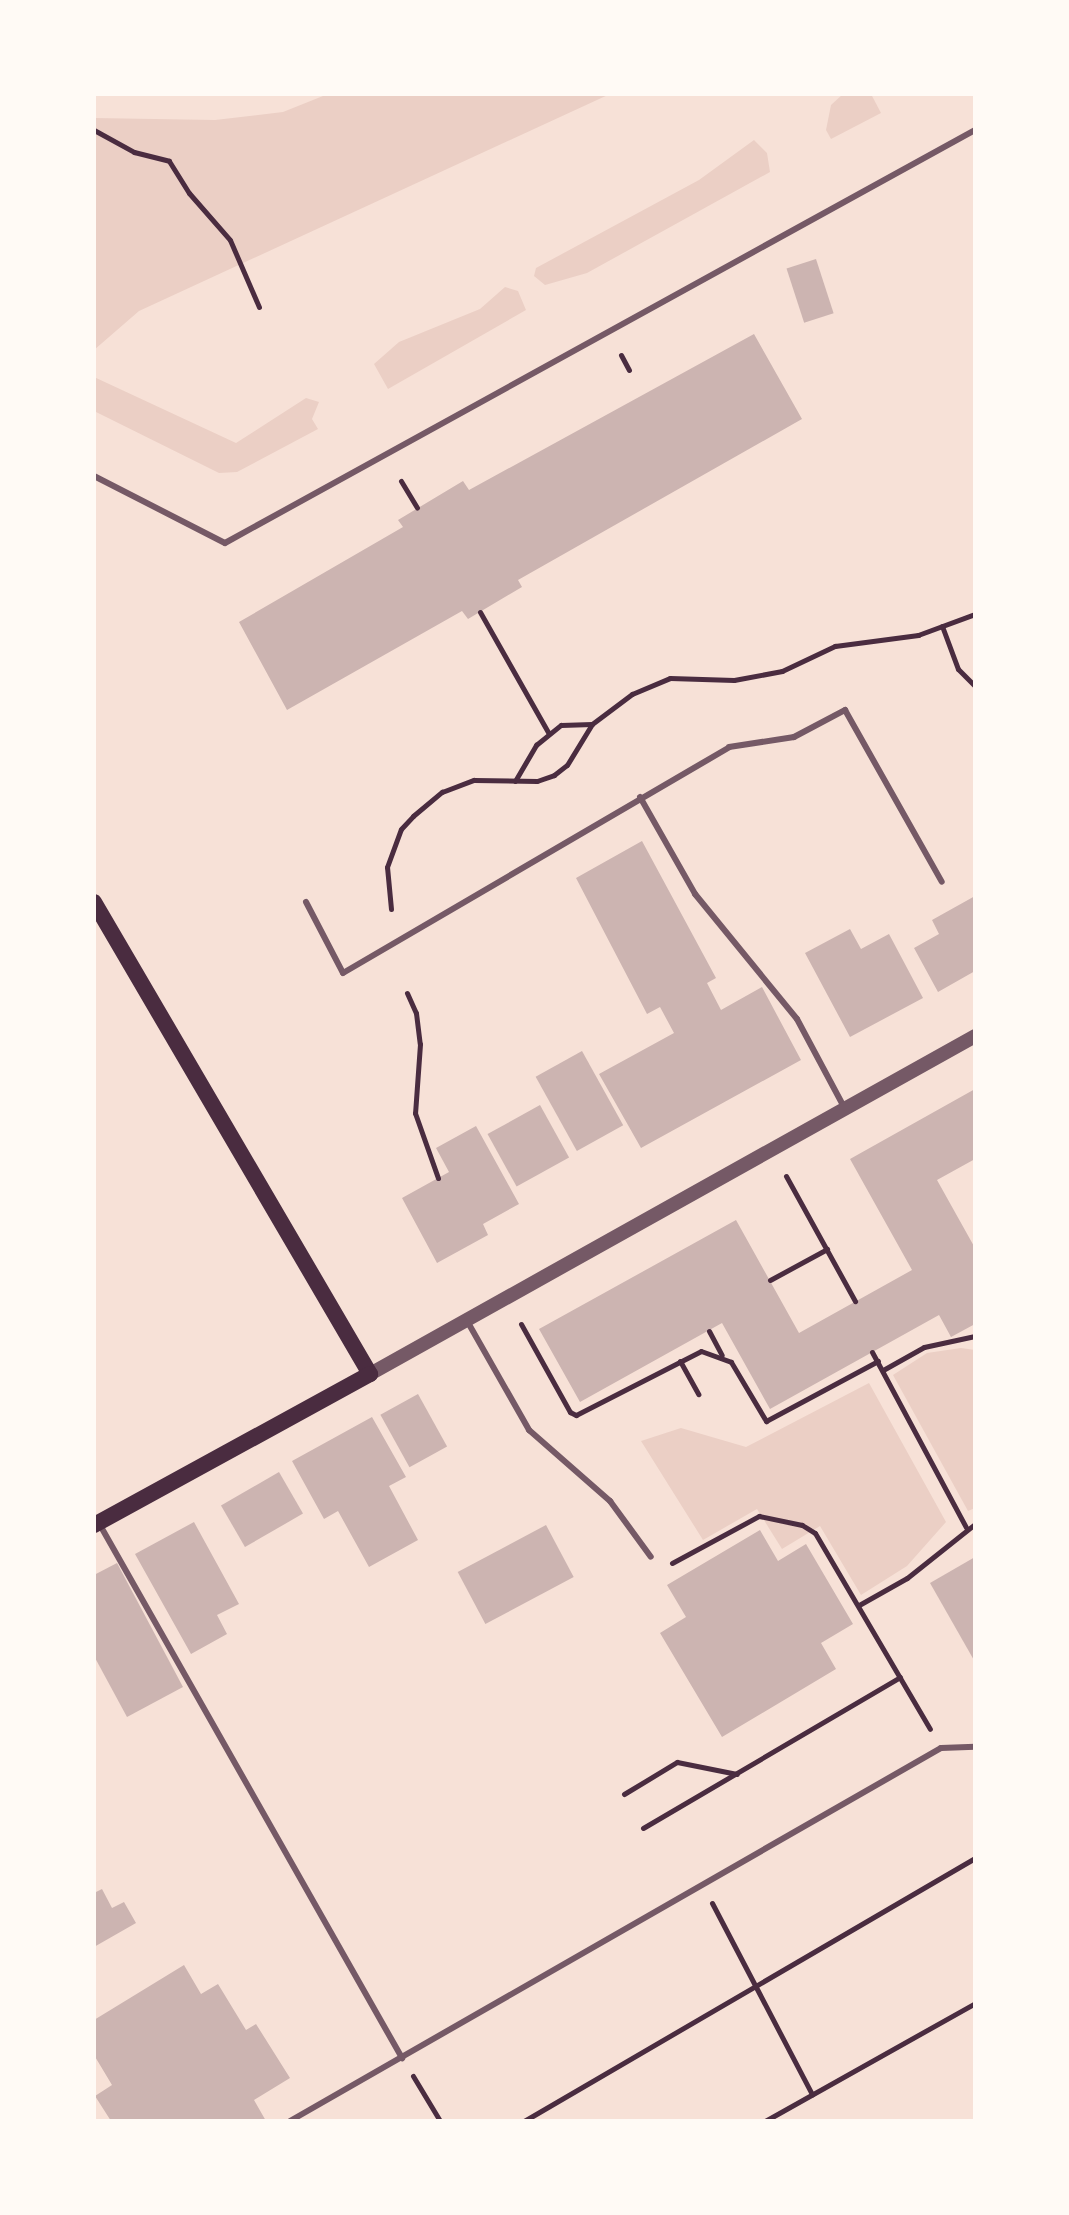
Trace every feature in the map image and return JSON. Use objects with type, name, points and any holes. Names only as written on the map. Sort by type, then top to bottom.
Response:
[{"type":"main road","points":[[94,902],[370,1374],[96,1523]]},
{"type":"street","points":[[370,1374],[975,1036]]},
{"type":"lane","points":[[94,476],[225,543],[975,130]]},
{"type":"lane","points":[[306,902],[343,973],[729,747],[794,737],[845,710],[942,882]]},
{"type":"lane","points":[[640,797],[695,894],[797,1019],[845,1109]]},
{"type":"lane","points":[[466,1319],[529,1430],[610,1501],[651,1557]]},
{"type":"lane","points":[[96,1523],[402,2058]]},
{"type":"lane","points":[[290,2121],[941,1748],[975,1747]]},
{"type":"path","points":[[94,130],[134,152],[169,161],[189,193],[230,240],[259,307]]},
{"type":"path","points":[[621,355],[629,370]]},
{"type":"path","points":[[401,481],[417,508]]},
{"type":"path","points":[[480,612],[549,734]]},
{"type":"path","points":[[391,909],[387,867],[401,829],[457,786],[490,779],[537,781],[567,765],[592,724],[632,694],[670,678],[754,678],[782,671],[835,646],[875,644],[975,614]]},
{"type":"path","points":[[942,626],[958,669],[975,686]]},
{"type":"path","points":[[514,781],[536,745],[561,725],[592,724]]},
{"type":"path","points":[[407,993],[416,1013],[420,1044],[415,1113],[438,1178]]},
{"type":"path","points":[[786,1176],[855,1301]]},
{"type":"path","points":[[770,1280],[827,1249]]},
{"type":"path","points":[[521,1324],[576,1415],[701,1351],[723,1356]]},
{"type":"path","points":[[709,1331],[766,1421],[878,1361]]},
{"type":"path","points":[[883,1370],[924,1347],[975,1336]]},
{"type":"path","points":[[872,1352],[966,1527]]},
{"type":"path","points":[[680,1361],[698,1394]]},
{"type":"path","points":[[651,1557],[668,1564],[683,1561],[759,1516],[784,1520],[815,1533],[941,1748]]},
{"type":"path","points":[[859,1605],[907,1578],[966,1527],[975,1524]]},
{"type":"path","points":[[643,1828],[900,1677]]},
{"type":"path","points":[[624,1794],[677,1762],[738,1774]]},
{"type":"path","points":[[524,2121],[975,1858]]},
{"type":"path","points":[[702,1885],[812,2094]]},
{"type":"path","points":[[765,2121],[975,2003]]},
{"type":"path","points":[[402,2058],[440,2121]]},
{"type":"shaded area","points":[[328,94],[610,94],[139,311],[94,350],[94,118],[215,120],[283,112]]},
{"type":"shaded area","points":[[843,94],[871,94],[881,113],[831,139],[826,130],[831,105]]},
{"type":"shaded area","points":[[754,140],[767,153],[770,172],[587,273],[545,285],[534,276],[536,268],[699,180]]},
{"type":"shaded area","points":[[505,287],[518,291],[526,310],[388,389],[374,364],[399,342],[480,309]]},
{"type":"shaded area","points":[[94,377],[236,443],[306,398],[319,402],[312,419],[318,429],[237,472],[219,473],[94,411]]},
{"type":"shaded area","points":[[961,1348],[975,1350],[975,1508],[968,1511],[893,1375],[927,1353]]},
{"type":"shaded area","points":[[869,1383],[946,1522],[907,1566],[861,1595],[820,1526],[782,1549],[757,1509],[703,1540],[641,1441],[681,1428],[746,1447]]},
{"type":"building","points":[[816,259],[834,313],[804,323],[787,269]]},
{"type":"building","points":[[754,334],[802,419],[518,580],[522,587],[468,619],[462,611],[287,710],[239,622],[403,527],[398,520],[463,481],[469,490]]},
{"type":"building","points":[[642,841],[716,978],[707,983],[721,1010],[762,987],[801,1060],[641,1148],[599,1074],[674,1033],[660,1007],[647,1014],[576,878]]},
{"type":"building","points":[[975,896],[975,971],[938,992],[914,948],[939,934],[932,920]]},
{"type":"building","points":[[850,929],[861,949],[889,934],[923,998],[850,1037],[805,953]]},
{"type":"building","points":[[582,1051],[623,1125],[577,1151],[536,1077]]},
{"type":"building","points":[[975,1089],[975,1159],[937,1180],[975,1248],[975,1324],[951,1337],[939,1315],[770,1409],[722,1323],[580,1402],[539,1329],[736,1220],[799,1333],[912,1270],[850,1159]]},
{"type":"building","points":[[540,1105],[569,1157],[517,1187],[488,1134]]},
{"type":"building","points":[[476,1126],[519,1204],[483,1224],[488,1235],[437,1263],[402,1198],[449,1172],[436,1148]]},
{"type":"building","points":[[418,1394],[447,1446],[409,1467],[380,1415]]},
{"type":"building","points":[[372,1417],[406,1477],[389,1486],[418,1540],[369,1567],[338,1511],[324,1519],[292,1461]]},
{"type":"building","points":[[279,1472],[303,1514],[245,1547],[221,1506]]},
{"type":"building","points":[[194,1522],[239,1604],[217,1615],[227,1634],[191,1654],[135,1554]]},
{"type":"building","points":[[546,1525],[574,1577],[485,1624],[458,1572]]},
{"type":"building","points":[[760,1530],[778,1561],[806,1544],[853,1624],[821,1643],[836,1669],[722,1737],[660,1633],[686,1617],[667,1585]]},
{"type":"building","points":[[975,1557],[975,1662],[930,1583]]},
{"type":"building","points":[[117,1563],[183,1687],[127,1717],[94,1656],[94,1575]]},
{"type":"building","points":[[102,1889],[112,1908],[124,1902],[136,1923],[94,1947],[94,1893]]},
{"type":"building","points":[[184,1965],[201,1994],[218,1984],[246,2030],[256,2024],[290,2078],[254,2100],[266,2121],[111,2121],[95,2096],[112,2085],[94,2055],[94,2020]]}]
